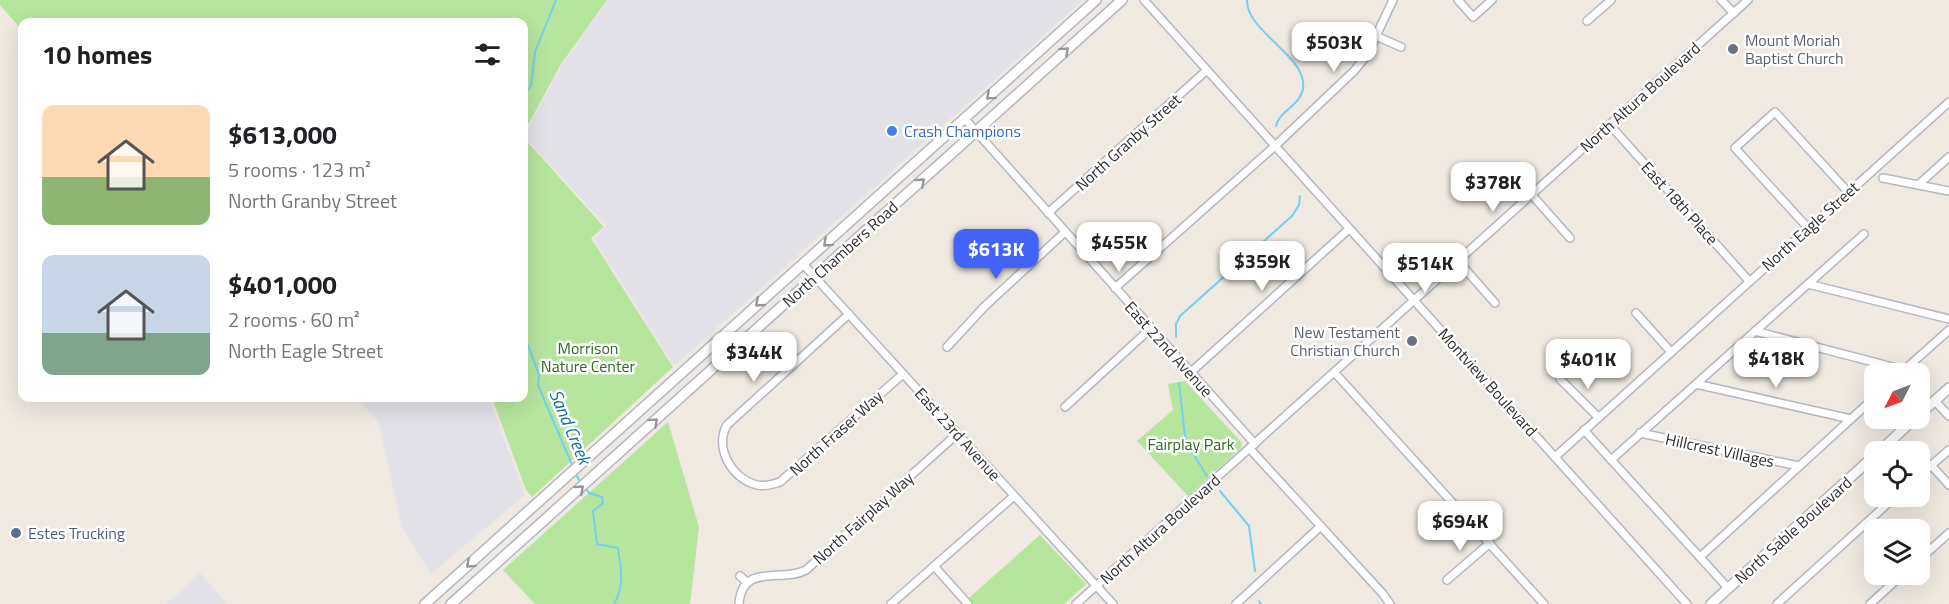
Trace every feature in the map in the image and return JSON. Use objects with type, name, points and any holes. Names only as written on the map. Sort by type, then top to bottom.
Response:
[{"type":"main road","name":"North Chambers Road","points":[[425,604],[1096,0]]},
{"type":"main road","name":"North Chambers Road","points":[[451,604],[1122,0]]},
{"type":"main road","points":[[1930,405],[1949,388]]},
{"type":"main road","points":[[1891,441],[1903,429]]},
{"type":"main road","name":"North Sable Boulevard","points":[[1711,604],[1864,465]]},
{"type":"main road","points":[[497,540],[508,552]]},
{"type":"street","name":"Montview Boulevard","points":[[1144,0],[1687,604]]},
{"type":"street","points":[[1114,288],[1275,146],[1360,65],[1393,0]]},
{"type":"street","points":[[1458,0],[1473,17],[1492,0]]},
{"type":"street","points":[[1587,21],[1611,0]]},
{"type":"street","points":[[1721,0],[1734,13]]},
{"type":"street","name":"North Altura Boulevard","points":[[1076,604],[1748,0]]},
{"type":"street","points":[[1376,36],[1401,47]]},
{"type":"street","name":"North Granby Street","points":[[1048,213],[1207,70]]},
{"type":"street","name":"North Eagle Street","points":[[1555,457],[1949,102]]},
{"type":"street","points":[[1808,228],[1735,148],[1774,112],[1848,192]]},
{"type":"street","name":"East 22nd Avenue","points":[[964,119],[1191,372],[1390,604]]},
{"type":"street","name":"East 18th Place","points":[[1610,125],[1749,281]]},
{"type":"street","points":[[1918,185],[1949,157]]},
{"type":"street","points":[[1883,178],[1949,191]]},
{"type":"street","points":[[1532,195],[1570,238]]},
{"type":"street","points":[[1191,372],[1349,229]]},
{"type":"street","points":[[947,346],[984,307],[1065,232]]},
{"type":"street","name":"Hillcrest Villages","points":[[1611,460],[1864,234]]},
{"type":"street","points":[[1458,261],[1496,303]]},
{"type":"street","name":"East 23rd Avenue","points":[[803,264],[1113,604]]},
{"type":"street","points":[[1808,284],[1949,320]]},
{"type":"street","points":[[1636,313],[1671,352]]},
{"type":"street","name":"North Fraser Way","points":[[849,314],[727,425],[722,436],[722,449],[734,470],[744,479],[755,484],[764,486],[780,482],[903,374]]},
{"type":"street","points":[[1065,407],[1151,328]]},
{"type":"street","points":[[1913,363],[1949,330]]},
{"type":"street","points":[[1755,331],[1871,363]]},
{"type":"street","points":[[1335,373],[1544,604]]},
{"type":"street","points":[[1560,379],[1598,417]]},
{"type":"street","points":[[1696,384],[1851,419]]},
{"type":"street","points":[[1935,401],[1949,417]]},
{"type":"street","name":"Hillcrest Villages","points":[[1700,557],[1864,407]]},
{"type":"street","points":[[1584,430],[1728,588]]},
{"type":"street","name":"Hillcrest Villages","points":[[1640,433],[1799,466]]},
{"type":"street","name":"North Fairplay Way","points":[[748,583],[763,576],[793,575],[806,570],[957,434]]},
{"type":"street","points":[[1949,450],[1931,465],[1949,485]]},
{"type":"street","points":[[891,604],[1014,496]]},
{"type":"street","points":[[1777,604],[1884,507]]},
{"type":"street","points":[[1236,604],[1321,526]]},
{"type":"street","points":[[1930,550],[1949,533]]},
{"type":"street","points":[[1447,580],[1490,543]]},
{"type":"street","points":[[934,566],[968,604]]},
{"type":"street","points":[[739,604],[742,591],[748,583],[741,576]]},
{"type":"street","points":[[1870,604],[1891,585]]},
{"type":"shaded area","points":[[608,0],[1083,0],[674,366],[594,239],[606,226],[528,140],[528,129],[562,65]]},
{"type":"shaded area","points":[[361,402],[490,402],[525,495],[431,574],[402,527],[378,421]]},
{"type":"shaded area","points":[[200,573],[227,604],[166,604]]},
{"type":"green space","points":[[0,0],[607,0],[561,64],[528,125],[528,18],[18,18],[18,25],[0,5]]},
{"type":"green space","name":"Morrison Nature Center","points":[[528,142],[604,227],[591,238],[673,367],[532,497],[526,490],[493,402],[528,402]]},
{"type":"green space","name":"Fairplay Park","points":[[1185,381],[1242,443],[1241,448],[1188,496],[1137,441],[1173,410],[1168,384]]},
{"type":"green space","points":[[668,422],[699,527],[690,604],[535,604],[503,570]]},
{"type":"green space","points":[[1040,535],[1086,584],[1064,604],[974,604],[969,598]]},
{"type":"waterway","name":"Sand Creek","points":[[528,90],[531,86],[535,52],[556,0]]},
{"type":"waterway","points":[[1247,0],[1249,12],[1256,23],[1287,55],[1302,77],[1301,95],[1281,116],[1276,126]]},
{"type":"waterway","points":[[1176,337],[1176,324],[1180,316],[1292,216],[1299,205],[1300,196]]},
{"type":"waterway","name":"Sand Creek","points":[[528,345],[539,375],[538,385],[573,467]]},
{"type":"waterway","points":[[1179,383],[1185,436],[1207,476]]},
{"type":"waterway","name":"Sand Creek","points":[[575,473],[581,483]]},
{"type":"waterway","name":"Sand Creek","points":[[585,487],[589,493],[602,497],[603,503],[593,511],[597,544],[618,548],[621,583],[614,604]]},
{"type":"waterway","points":[[1220,491],[1249,526],[1255,571]]},
{"type":"place","name":"Mount Moriah Baptist Church","points":[[1733,49]]},
{"type":"place","name":"Crash Champions","points":[[892,131]]},
{"type":"place","name":"New Testament Christian Church","points":[[1412,341]]},
{"type":"place","name":"Estes Trucking","points":[[16,533]]}]
